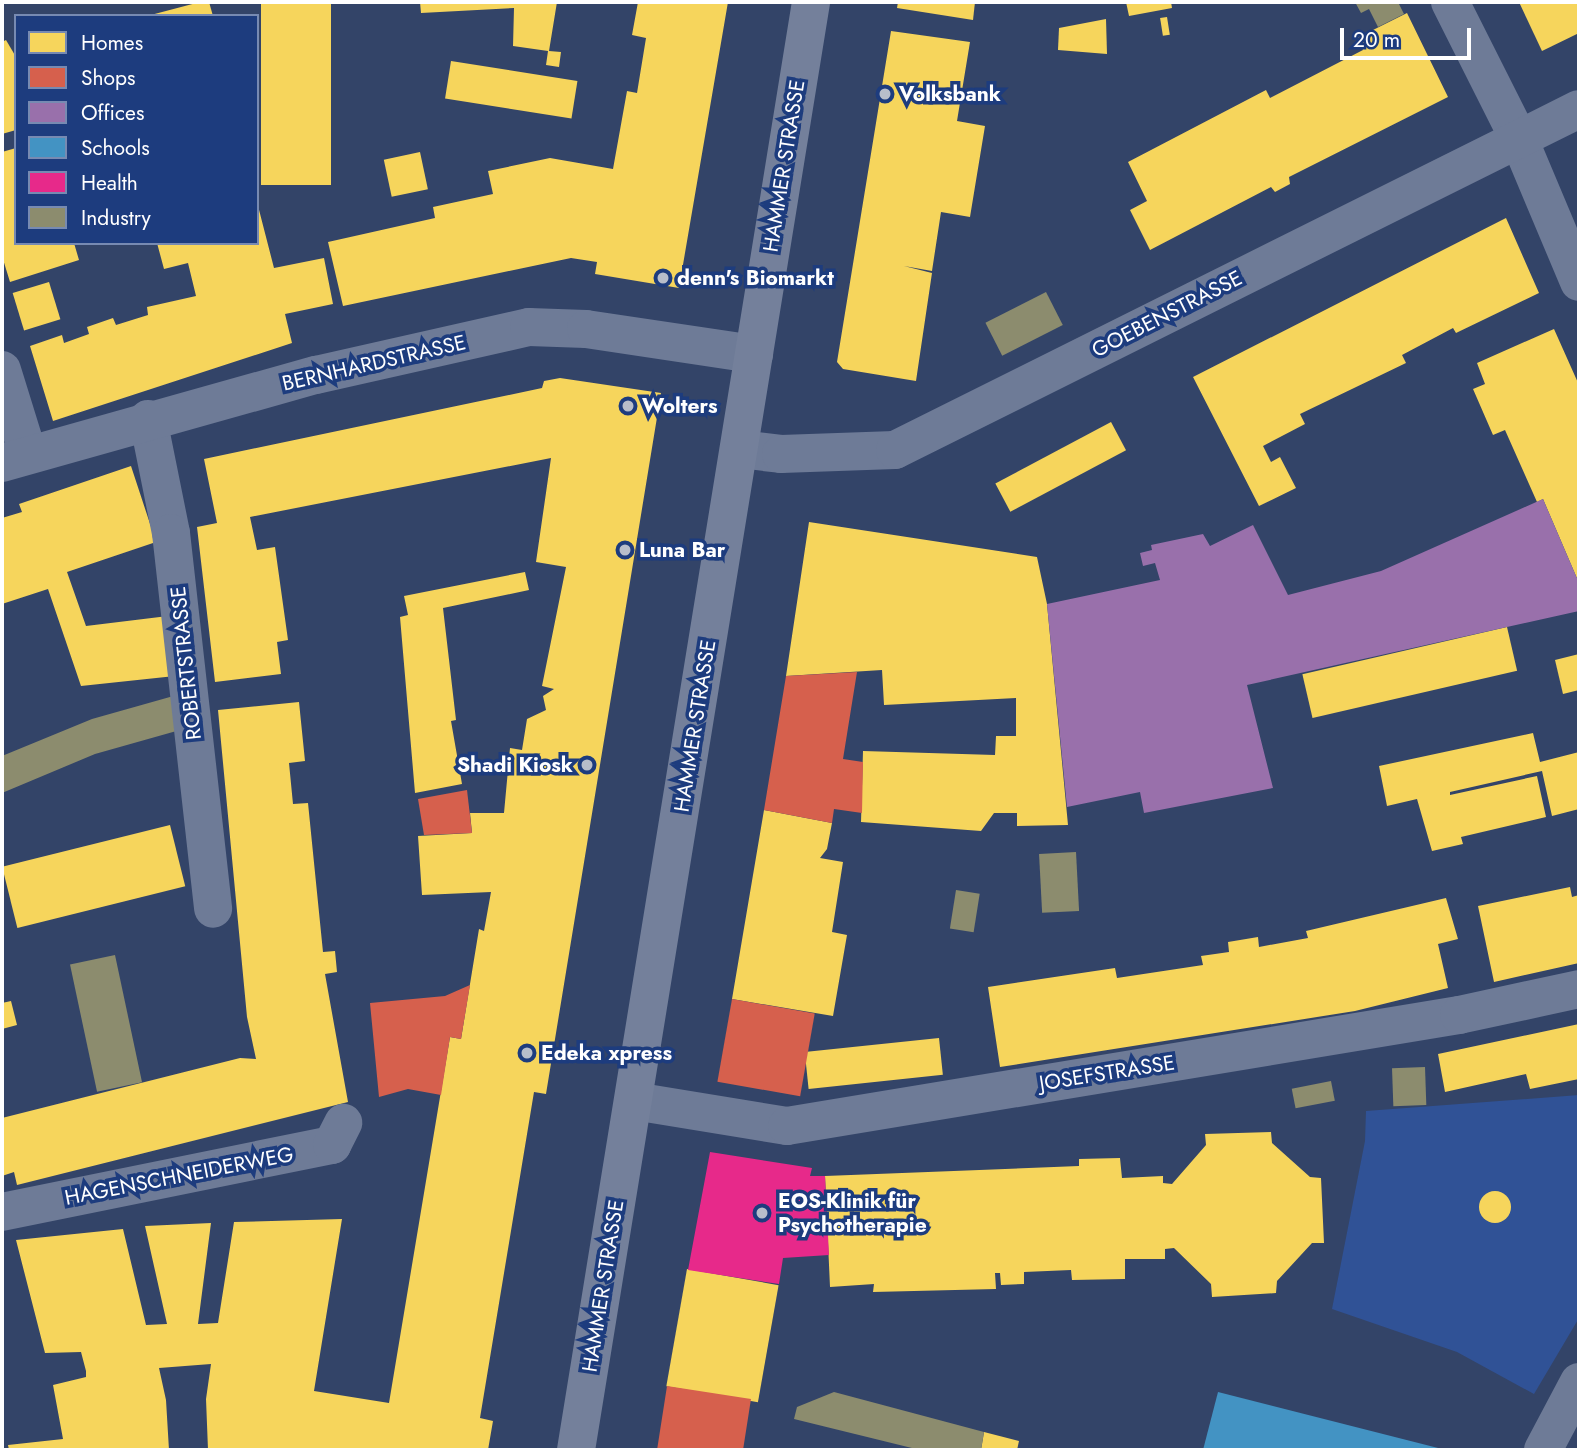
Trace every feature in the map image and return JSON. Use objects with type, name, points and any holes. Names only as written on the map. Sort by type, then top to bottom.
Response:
[{"type":"main road","name":"HAMMER STRASSE","points":[[576,1450],[811,2]]},
{"type":"street","points":[[1450,2],[1519,139],[1579,282]]},
{"type":"street","name":"GOEBENSTRASSE","points":[[739,449],[781,454],[895,450],[1579,109]]},
{"type":"street","name":"BERNHARDSTRASSE","points":[[15,459],[148,419],[316,375],[528,327],[586,329],[754,354]]},
{"type":"street","points":[[2,370],[15,459]]},
{"type":"street","name":"ROBERTSTRASSE","points":[[148,419],[172,533],[213,909]]},
{"type":"street","name":"JOSEFSTRASSE","points":[[634,1101],[786,1126],[1459,1015],[1579,989]]},
{"type":"street","name":"HAGENSCHNEIDERWEG","points":[[2,1212],[332,1145],[342,1123]]},
{"type":"street","points":[[1543,1450],[1579,1382]]},
{"type":"shaded area","points":[[1579,1095],[1579,1318],[1534,1394],[1457,1352],[1332,1309],[1365,1141],[1366,1111]]},
{"type":"building: Homes","points":[[209,2],[212,14],[155,14]]},
{"type":"building: Homes","points":[[261,2],[331,2],[331,185],[261,185]]},
{"type":"building: Homes","points":[[420,2],[557,2],[549,51],[561,52],[559,67],[546,65],[548,51],[513,46],[514,8],[421,13]]},
{"type":"building: Homes","points":[[638,2],[728,2],[679,288],[595,274],[597,262],[571,258],[343,306],[328,242],[435,218],[433,207],[493,194],[488,171],[550,158],[613,169],[627,91],[637,93],[646,38],[632,35]]},
{"type":"building: Homes","points":[[898,2],[975,2],[973,20],[897,8]]},
{"type":"building: Homes","points":[[1126,2],[1171,2],[1172,8],[1129,16]]},
{"type":"building: Homes","points":[[1519,2],[1579,2],[1579,33],[1542,51]]},
{"type":"building: Homes","points":[[1407,13],[1448,97],[1289,177],[1290,184],[1275,192],[1271,187],[1150,250],[1130,210],[1147,201],[1128,162],[1266,90],[1270,98],[1363,50],[1357,38]]},
{"type":"building: Homes","points":[[1167,17],[1170,35],[1163,36],[1160,18]]},
{"type":"building: Homes","points":[[1106,19],[1107,54],[1058,50],[1059,28]]},
{"type":"building: Homes","points":[[891,31],[970,42],[957,121],[985,126],[970,217],[941,212],[932,271],[904,266],[932,273],[916,381],[843,369],[837,362]]},
{"type":"building: Homes","points":[[6,40],[14,54],[14,131],[2,134],[2,42]]},
{"type":"building: Homes","points":[[451,61],[577,81],[571,119],[445,99]]},
{"type":"building: Homes","points":[[14,149],[14,245],[75,245],[79,260],[10,282],[2,256],[2,152]]},
{"type":"building: Homes","points":[[420,152],[428,189],[392,197],[384,160]]},
{"type":"building: Homes","points":[[259,210],[274,268],[324,258],[333,304],[285,314],[292,343],[53,421],[30,346],[62,335],[64,343],[89,334],[87,327],[113,318],[116,325],[148,315],[147,307],[196,296],[188,263],[164,269],[158,245],[259,245]]},
{"type":"building: Homes","points":[[1506,218],[1539,293],[1456,333],[1453,328],[1402,355],[1406,363],[1300,414],[1305,424],[1263,446],[1271,462],[1280,457],[1296,488],[1259,506],[1193,377]]},
{"type":"building: Homes","points":[[49,282],[60,319],[24,330],[13,293]]},
{"type":"building: Homes","points":[[1554,329],[1579,385],[1579,583],[1543,499],[1537,502],[1505,430],[1493,435],[1473,389],[1485,384],[1477,363]]},
{"type":"building: Homes","points":[[560,378],[661,393],[546,1094],[534,1092],[480,1418],[493,1421],[488,1450],[208,1450],[206,1399],[211,1364],[159,1368],[166,1400],[169,1450],[9,1450],[8,1445],[63,1439],[53,1385],[86,1377],[81,1352],[45,1353],[16,1240],[123,1229],[146,1325],[167,1324],[145,1226],[211,1223],[198,1324],[218,1323],[234,1222],[342,1219],[314,1391],[389,1403],[450,1037],[461,1039],[479,929],[484,931],[491,892],[422,895],[418,836],[472,833],[470,813],[504,813],[510,748],[522,750],[527,719],[546,710],[543,696],[554,689],[542,686],[566,567],[536,562],[551,458],[250,517],[257,550],[275,547],[288,640],[277,642],[281,674],[215,682],[197,527],[217,523],[204,459],[542,388],[544,381]]},
{"type":"building: Homes","points":[[1111,422],[1126,450],[1010,512],[995,484]]},
{"type":"building: Homes","points":[[131,466],[156,542],[67,572],[86,626],[168,616],[175,676],[81,686],[48,589],[2,604],[2,518],[22,512],[19,504]]},
{"type":"building: Homes","points":[[809,522],[1037,557],[1047,604],[1068,825],[1017,826],[1017,813],[994,813],[981,831],[861,822],[863,751],[995,755],[996,736],[1016,736],[1016,698],[884,705],[882,670],[786,676]]},
{"type":"building: Homes","points":[[525,572],[529,590],[443,608],[456,720],[451,721],[462,784],[415,793],[400,617],[408,615],[404,596]]},
{"type":"building: Homes","points":[[1507,627],[1517,671],[1313,718],[1302,674]]},
{"type":"building: Homes","points":[[1579,654],[1579,690],[1563,694],[1555,660]]},
{"type":"building: Homes","points":[[299,702],[305,761],[289,763],[293,804],[308,803],[323,952],[335,951],[337,972],[325,974],[348,1102],[17,1185],[14,1172],[2,1176],[2,1118],[240,1058],[256,1059],[247,1017],[218,710]]},
{"type":"building: Homes","points":[[1533,733],[1540,762],[1579,752],[1579,809],[1552,816],[1542,771],[1450,792],[1450,795],[1537,776],[1546,817],[1461,837],[1463,844],[1432,851],[1417,799],[1387,806],[1379,766]]},
{"type":"building: Homes","points":[[764,810],[832,823],[827,849],[820,858],[843,862],[832,932],[847,935],[833,1016],[732,999]]},
{"type":"building: Homes","points":[[170,825],[185,886],[17,928],[2,867]]},
{"type":"building: Homes","points":[[1570,887],[1572,897],[1579,895],[1579,963],[1494,982],[1478,906]]},
{"type":"building: Homes","points":[[1446,898],[1458,939],[1438,944],[1448,988],[1355,1011],[1000,1067],[988,987],[1115,968],[1117,978],[1203,965],[1201,956],[1229,952],[1228,942],[1258,937],[1259,947],[1308,938],[1306,931]]},
{"type":"building: Homes","points":[[11,1001],[17,1025],[2,1029],[2,1003]]},
{"type":"building: Homes","points":[[1579,1024],[1579,1079],[1530,1089],[1526,1074],[1445,1092],[1438,1054]]},
{"type":"building: Homes","points":[[939,1038],[943,1075],[809,1089],[805,1052]]},
{"type":"building: Homes","points":[[1271,1132],[1272,1143],[1310,1177],[1321,1178],[1324,1243],[1312,1243],[1277,1281],[1276,1293],[1212,1297],[1211,1284],[1174,1248],[1165,1249],[1165,1259],[1125,1259],[1125,1279],[1072,1280],[1071,1270],[1024,1272],[1024,1284],[1001,1285],[1000,1273],[995,1273],[996,1289],[873,1292],[874,1284],[830,1287],[825,1176],[1079,1166],[1079,1159],[1120,1158],[1122,1178],[1163,1176],[1163,1183],[1172,1184],[1206,1145],[1205,1134]]},
{"type":"building: Homes","points":[[1495,1191],[1506,1196],[1511,1207],[1506,1218],[1495,1223],[1484,1218],[1479,1207],[1484,1196]]},
{"type":"building: Homes","points":[[687,1269],[779,1285],[758,1402],[666,1386]]},
{"type":"building: Homes","points":[[984,1432],[1019,1441],[1017,1450],[981,1450]]},
{"type":"building: Shops","points":[[857,672],[843,759],[863,762],[862,813],[834,809],[832,823],[764,810],[786,676]]},
{"type":"building: Shops","points":[[467,790],[472,833],[424,835],[418,799]]},
{"type":"building: Shops","points":[[470,985],[461,1039],[450,1037],[441,1095],[408,1089],[379,1097],[370,1003],[445,996]]},
{"type":"building: Shops","points":[[732,999],[815,1014],[800,1096],[717,1082]]},
{"type":"building: Shops","points":[[667,1386],[751,1399],[743,1450],[657,1450]]},
{"type":"building: Offices","points":[[1543,499],[1579,583],[1579,611],[1247,685],[1273,788],[1144,813],[1140,792],[1067,807],[1047,604],[1160,580],[1155,563],[1143,566],[1140,553],[1152,550],[1151,545],[1203,534],[1210,546],[1253,525],[1288,595],[1381,571]]},
{"type":"building: Schools","points":[[1218,1392],[1442,1449],[1442,1450],[1203,1450]]},
{"type":"building: Health","name":"EOS-Klinik für Psychotherapie","points":[[710,1152],[812,1168],[810,1176],[825,1176],[829,1255],[783,1258],[779,1284],[688,1270]]},
{"type":"building: Industry","points":[[1355,2],[1398,2],[1404,14],[1378,27],[1369,9],[1361,13]]},
{"type":"building: Industry","points":[[1046,292],[1063,325],[1002,356],[985,323]]},
{"type":"building: Industry","points":[[177,695],[180,730],[95,754],[2,793],[2,756],[92,719]]},
{"type":"building: Industry","points":[[1076,852],[1079,911],[1042,913],[1039,854]]},
{"type":"building: Industry","points":[[956,890],[980,894],[974,932],[950,929]]},
{"type":"building: Industry","points":[[115,955],[142,1082],[97,1092],[70,965]]},
{"type":"building: Industry","points":[[1425,1067],[1426,1105],[1393,1106],[1392,1068]]},
{"type":"building: Industry","points":[[1331,1081],[1335,1101],[1296,1108],[1292,1089]]},
{"type":"building: Industry","points":[[834,1392],[984,1432],[981,1450],[920,1450],[794,1419],[797,1407]]},
{"type":"place","name":"Volksbank","points":[[885,94]]},
{"type":"place","name":"denn's Biomarkt","points":[[663,278]]},
{"type":"place","name":"Wolters","points":[[628,406]]},
{"type":"place","name":"Luna Bar","points":[[625,550]]},
{"type":"place","name":"Shadi Kiosk","points":[[587,765]]},
{"type":"place","name":"Edeka xpress","points":[[527,1053]]},
{"type":"place","name":"EOS-Klinik für Psychotherapie","points":[[762,1213]]}]
